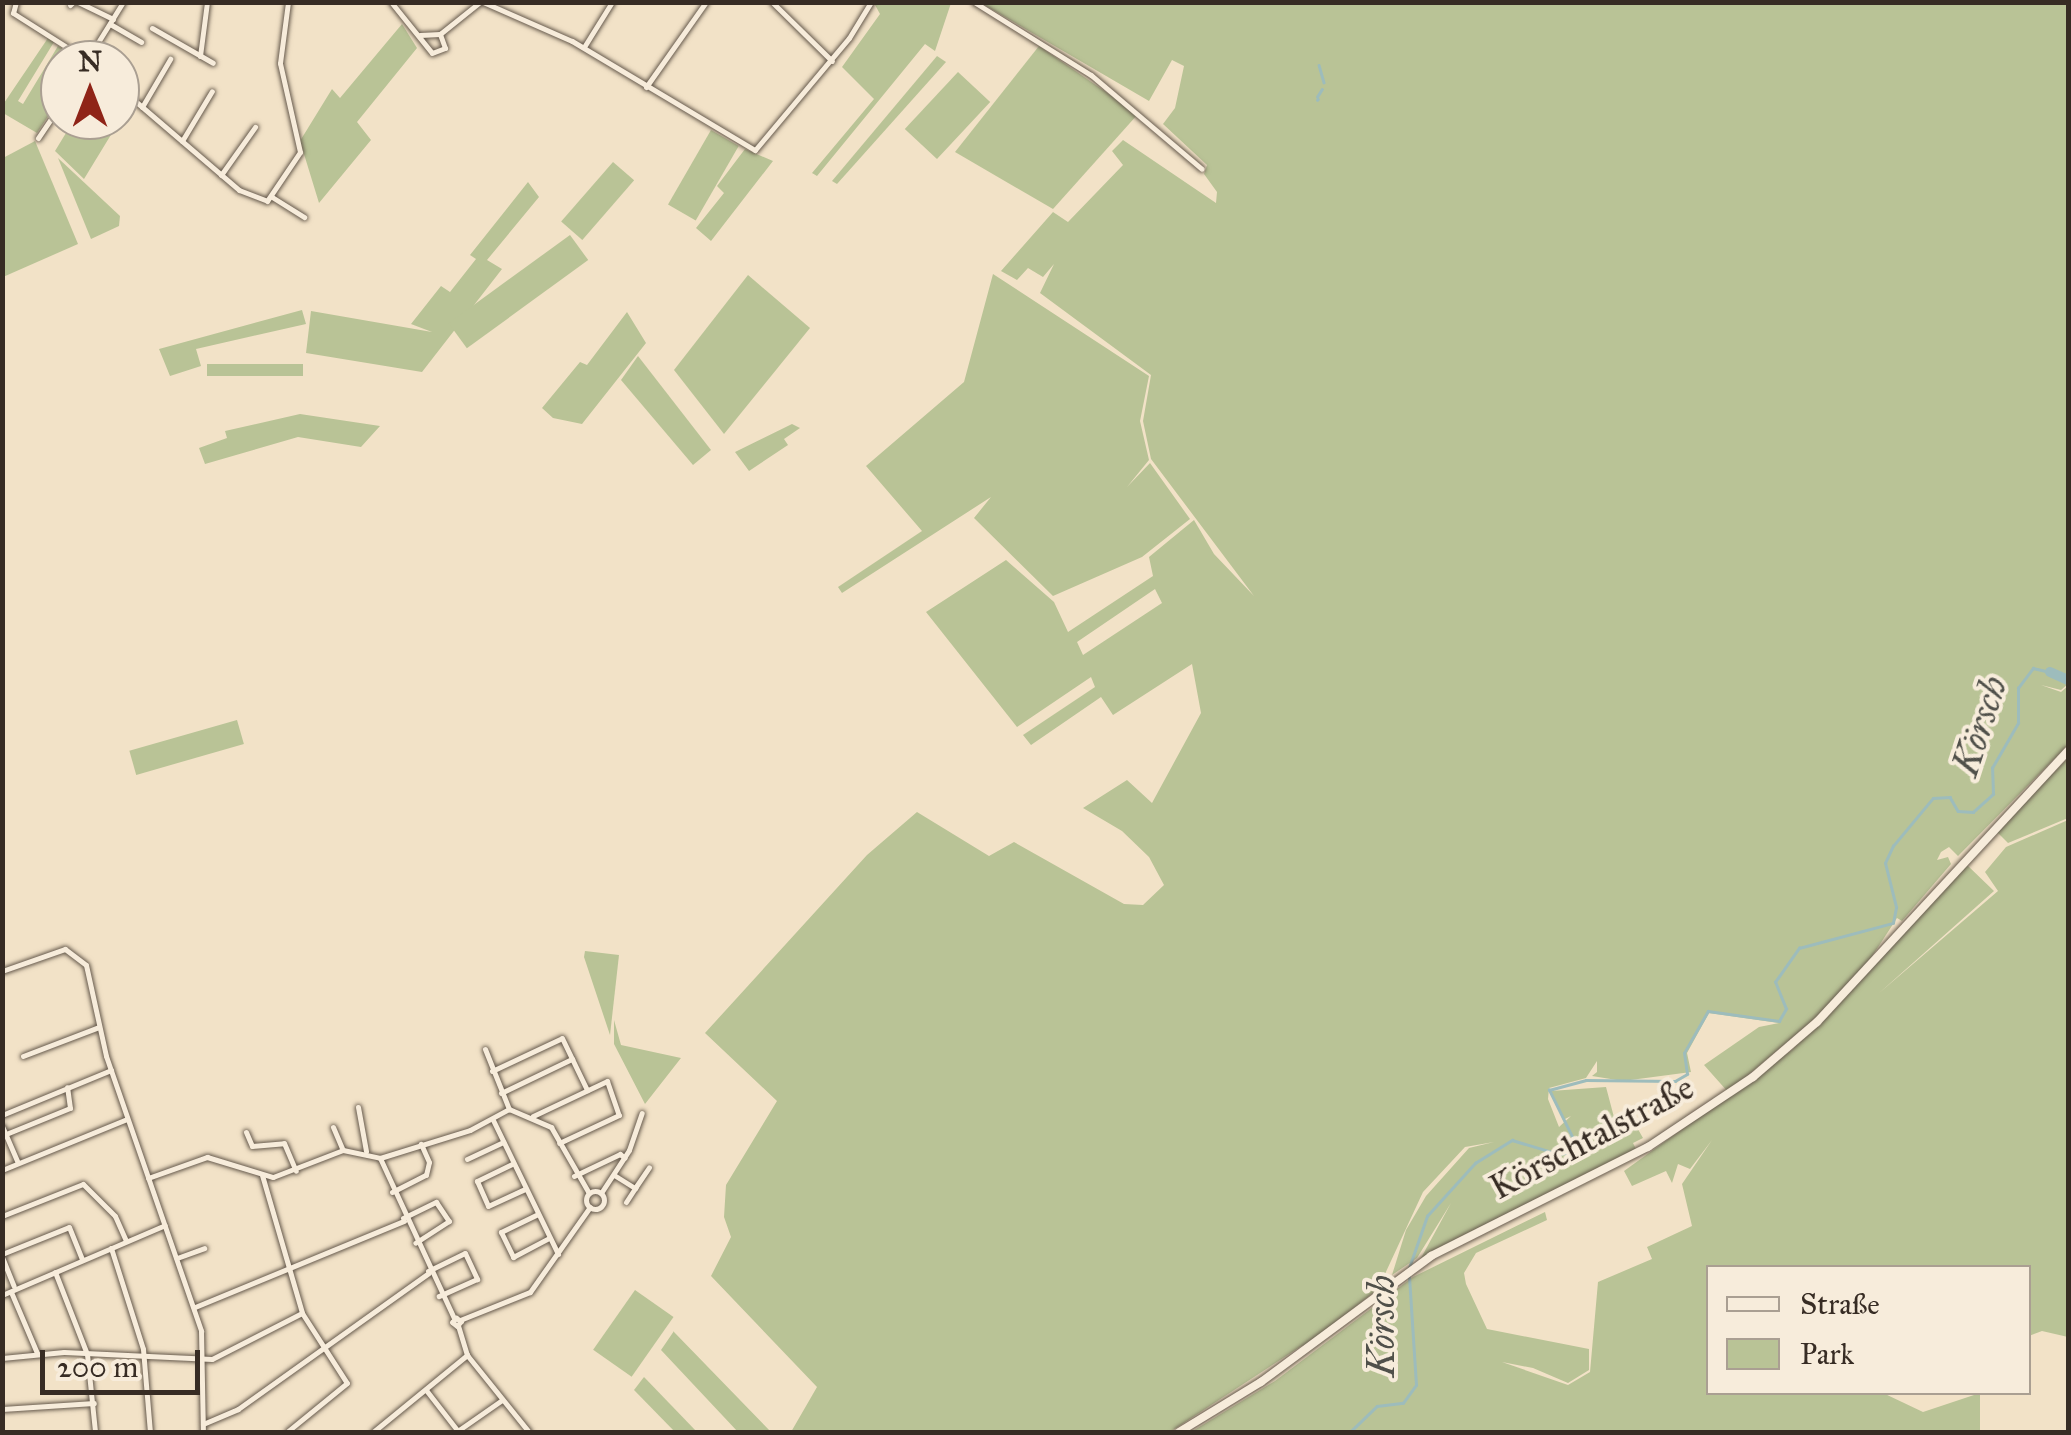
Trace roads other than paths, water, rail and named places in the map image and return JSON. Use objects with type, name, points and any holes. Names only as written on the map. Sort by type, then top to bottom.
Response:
[{"type":"main road","name":"Körschtalstraße","points":[[1180,1432],[1261,1382],[1420,1264],[1648,1146],[1754,1077],[1817,1022],[2068,751]]},
{"type":"street","points":[[16,2],[13,13],[56,40]]},
{"type":"street","points":[[100,40],[123,2]]},
{"type":"street","points":[[200,56],[208,2]]},
{"type":"street","points":[[170,58],[142,107],[221,175],[261,202],[272,196],[300,152],[280,64],[288,2]]},
{"type":"street","points":[[391,2],[436,54],[445,48],[440,34]]},
{"type":"street","points":[[418,34],[440,34],[481,2],[521,14],[755,150],[832,61],[870,4],[862,2]]},
{"type":"street","points":[[583,48],[612,2]]},
{"type":"street","points":[[646,87],[706,2]]},
{"type":"street","points":[[772,2],[832,61]]},
{"type":"street","points":[[974,2],[1100,82],[1202,169]]},
{"type":"street","points":[[74,3],[112,21],[141,42]]},
{"type":"street","points":[[152,28],[213,63]]},
{"type":"street","points":[[182,142],[212,92]]},
{"type":"street","points":[[221,175],[255,127]]},
{"type":"street","points":[[272,196],[304,217]]},
{"type":"street","points":[[2,971],[58,950],[76,952],[87,968],[111,1070],[195,1307],[202,1358],[203,1432]]},
{"type":"street","points":[[24,1056],[99,1026]]},
{"type":"street","points":[[492,1071],[562,1038],[587,1090]]},
{"type":"street","points":[[457,1321],[521,1298],[590,1207],[589,1193],[574,1176],[551,1128],[533,1116],[509,1108],[484,1048]]},
{"type":"street","points":[[501,1093],[572,1059]]},
{"type":"street","points":[[2,1114],[111,1070]]},
{"type":"street","points":[[533,1116],[606,1081],[619,1115],[559,1143]]},
{"type":"street","points":[[18,1164],[4,1132],[70,1108],[67,1087]]},
{"type":"street","points":[[358,1106],[366,1151]]},
{"type":"street","points":[[380,1158],[492,1120],[509,1108]]},
{"type":"street","points":[[590,1207],[603,1205],[602,1192],[625,1158],[642,1113]]},
{"type":"street","points":[[2,1170],[127,1120]]},
{"type":"street","points":[[492,1120],[558,1254]]},
{"type":"street","points":[[334,1127],[343,1150]]},
{"type":"street","points":[[246,1132],[252,1146],[284,1143],[296,1171]]},
{"type":"street","points":[[466,1159],[502,1142]]},
{"type":"street","points":[[392,1192],[429,1170],[420,1143]]},
{"type":"street","points":[[148,1178],[207,1157],[262,1175],[296,1171],[343,1150],[366,1151],[380,1158],[428,1272],[457,1321],[467,1356],[527,1432]]},
{"type":"street","points":[[574,1176],[620,1154],[625,1158]]},
{"type":"street","points":[[513,1163],[476,1181],[488,1206],[524,1188]]},
{"type":"street","points":[[626,1202],[649,1168]]},
{"type":"street","points":[[614,1174],[635,1188]]},
{"type":"street","points":[[262,1175],[302,1313],[322,1350],[347,1383],[288,1432]]},
{"type":"street","points":[[2,1216],[83,1184],[116,1216],[126,1241]]},
{"type":"street","points":[[589,1193],[602,1192]]},
{"type":"street","points":[[195,1307],[436,1202],[449,1221],[416,1244]]},
{"type":"street","points":[[537,1215],[501,1232],[513,1257],[548,1238]]},
{"type":"street","points":[[2,1295],[165,1225]]},
{"type":"street","points":[[38,1354],[2,1255],[69,1227],[82,1260]]},
{"type":"street","points":[[111,1248],[142,1359],[150,1432]]},
{"type":"street","points":[[177,1258],[204,1248]]},
{"type":"street","points":[[202,1424],[238,1409],[428,1272],[465,1253],[477,1279],[440,1296]]},
{"type":"street","points":[[54,1271],[87,1354],[95,1432]]},
{"type":"street","points":[[2,1358],[38,1354],[142,1359],[223,1356],[302,1313]]},
{"type":"street","points":[[373,1432],[467,1356]]},
{"type":"street","points":[[426,1390],[457,1432],[502,1399]]},
{"type":"street","points":[[2,1409],[94,1402]]},
{"type":"street","points":[[385,1423],[392,1432]]},
{"type":"waterway","points":[[1319,65],[1324,82]]},
{"type":"waterway","points":[[1317,97],[1322,89]]},
{"type":"waterway","points":[[1409,1268],[1427,1216],[1475,1163],[1512,1140],[1559,1154],[1579,1151],[1549,1090],[1586,1080],[1675,1081],[1687,1074],[1684,1053],[1708,1011],[1779,1021],[1786,1009],[1775,982],[1799,948],[1893,923],[1896,907],[1885,863],[1893,846],[1933,798],[1950,797],[1958,811],[1973,812],[1993,794],[1992,768],[2018,723],[2018,688],[2033,668],[2050,672]]},
{"type":"waterway","name":"Körsch","points":[[2050,672],[2068,680]]},
{"type":"waterway","name":"Körsch","points":[[1350,1432],[1377,1406],[1403,1403],[1416,1385],[1409,1276]]},
{"type":"waterway","name":"Körsch","points":[[1293,1432],[1326,1432]]}]
